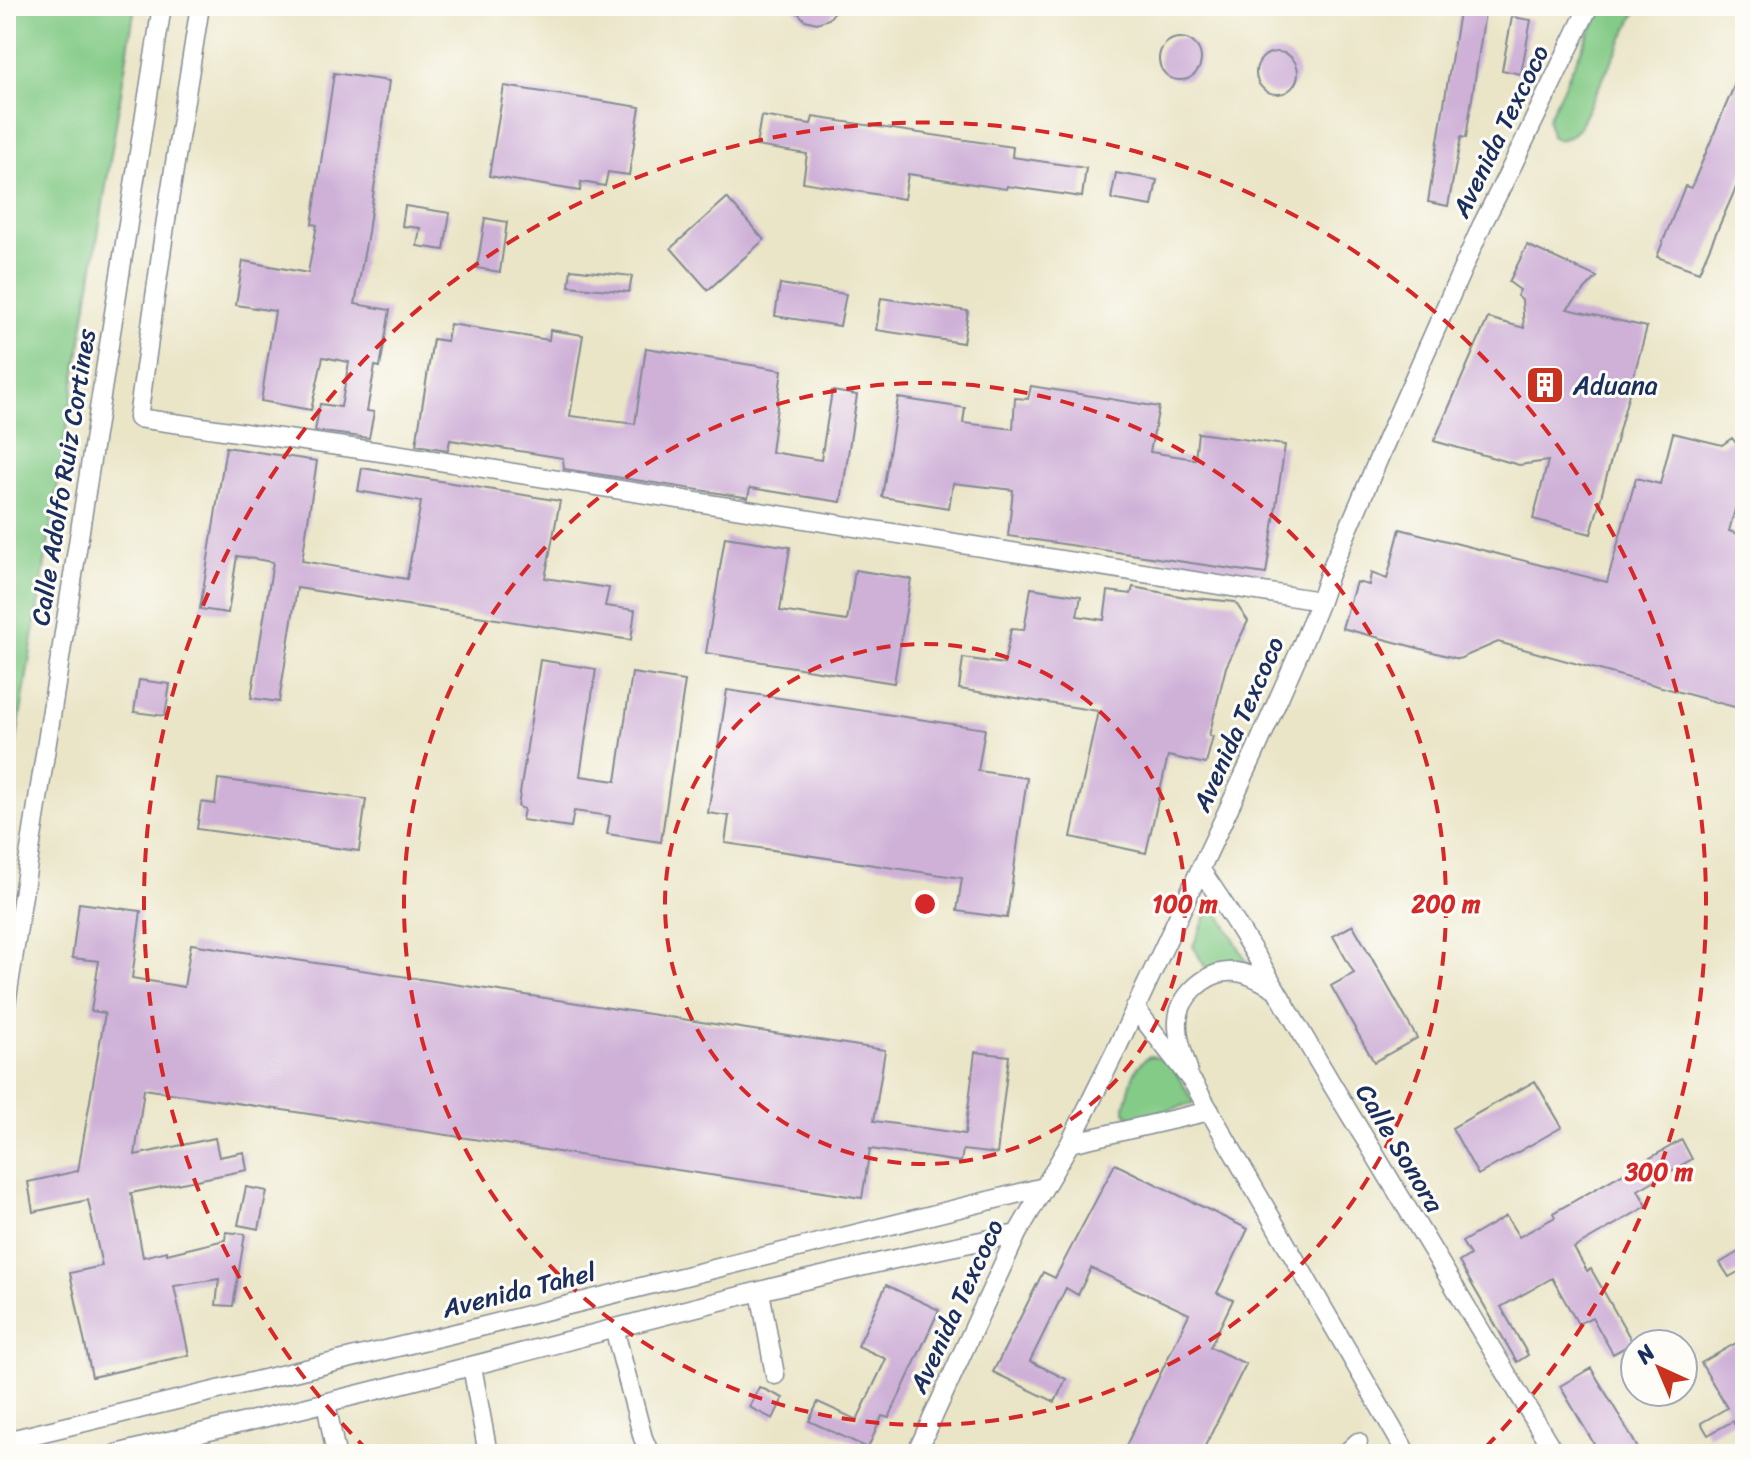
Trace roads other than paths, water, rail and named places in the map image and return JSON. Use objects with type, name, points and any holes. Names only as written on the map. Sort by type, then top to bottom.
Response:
[{"type":"street","name":"Calle Adolfo Ruiz Cortines","points":[[6,1004],[162,6]]},
{"type":"street","points":[[200,6],[138,418],[395,454],[1320,601]]},
{"type":"street","name":"Avenida Texcoco","points":[[916,1454],[1017,1234],[1070,1143],[1255,752],[1387,439],[1482,225],[1589,6]]},
{"type":"street","name":"Calle Sonora","points":[[1200,869],[1228,908],[1555,1454]]},
{"type":"street","points":[[1194,1084],[1184,1058],[1177,1024],[1179,1009],[1186,997],[1199,984],[1228,971],[1253,977],[1276,989]]},
{"type":"street","points":[[1135,1008],[1194,1084],[1407,1454]]},
{"type":"street","points":[[1070,1143],[1210,1111]]},
{"type":"street","name":"Avenida Tahel","points":[[6,1441],[1044,1187]]},
{"type":"street","points":[[116,1454],[181,1446],[326,1403],[614,1328],[760,1291],[1017,1234]]},
{"type":"street","points":[[760,1291],[775,1375]]},
{"type":"street","points":[[614,1328],[650,1454]]},
{"type":"street","points":[[472,1366],[488,1454]]},
{"type":"street","points":[[326,1403],[336,1454]]},
{"type":"place","name":"Aduana","points":[[1545,385]]}]
